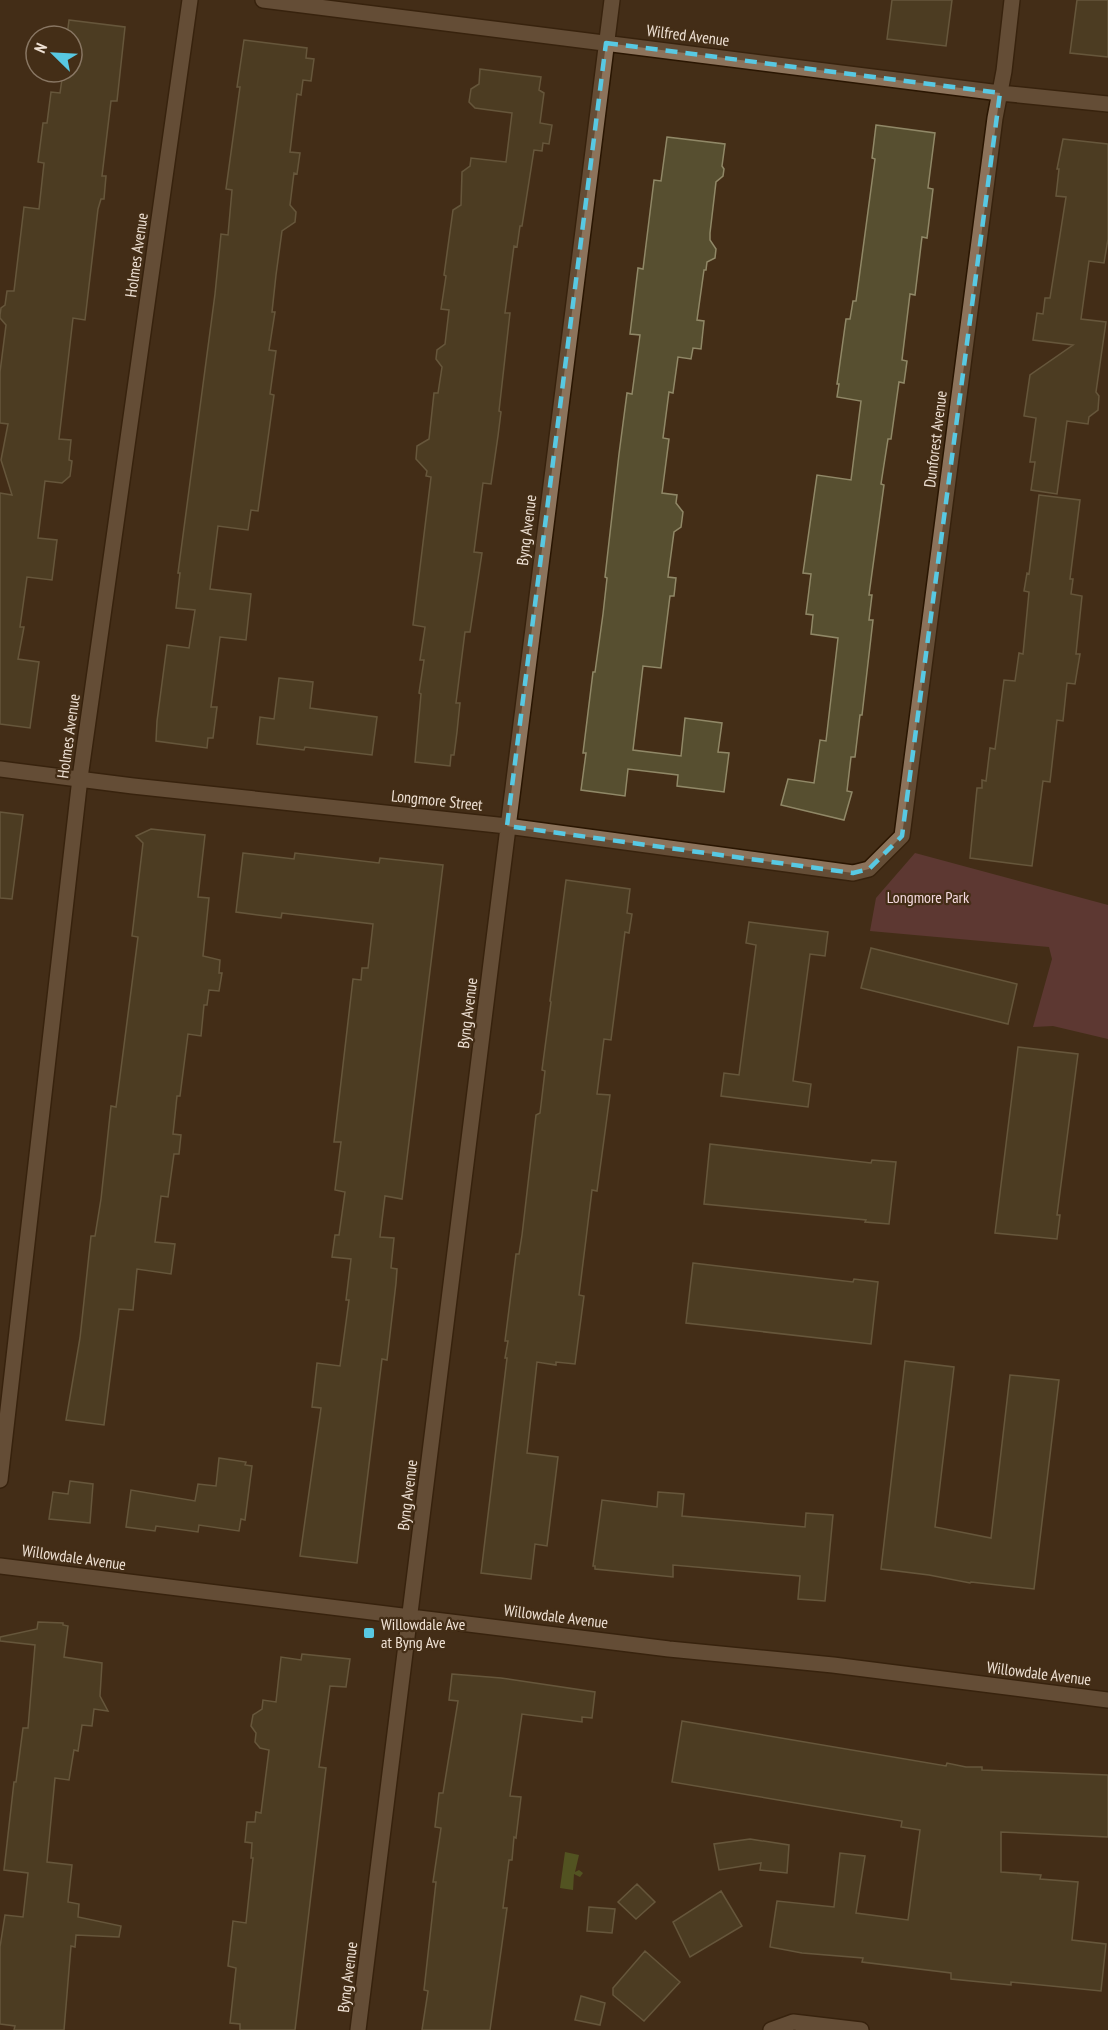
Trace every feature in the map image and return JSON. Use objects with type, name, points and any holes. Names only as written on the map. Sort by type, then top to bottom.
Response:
[{"type":"street","name":"Holmes Avenue","points":[[0,1480],[80,778],[190,0]]},
{"type":"street","name":"Wilfred Avenue","points":[[263,0],[1000,93],[1108,104]]},
{"type":"street","name":"Byng Avenue","points":[[358,2030],[612,0]]},
{"type":"street","name":"Dunforest Avenue","points":[[869,869],[902,836],[1012,0]]},
{"type":"street","name":"Longmore Street","points":[[0,769],[133,786],[507,826],[853,873],[869,869]]},
{"type":"street","name":"Willowdale Avenue","points":[[0,1566],[669,1649],[833,1665],[1108,1700]]},
{"type":"street","points":[[771,2030],[793,2022],[861,2030]]},
{"type":"highlighted area","points":[[606,43],[1000,93],[902,836],[869,869],[853,873],[507,826]]},
{"type":"green space","name":"Longmore Park","points":[[915,853],[1108,905],[1108,1039],[1053,1026],[1033,1027],[1052,959],[1049,947],[870,931],[876,898]]},
{"type":"shaded area","points":[[565,1852],[579,1855],[575,1872],[579,1870],[583,1873],[580,1877],[574,1874],[573,1890],[560,1888]]},
{"type":"building","points":[[892,0],[952,0],[946,46],[887,39]]},
{"type":"building","points":[[1077,0],[1108,0],[1108,57],[1070,53]]},
{"type":"building","points":[[69,20],[125,27],[117,101],[111,101],[102,176],[106,176],[104,199],[101,199],[98,209],[85,320],[73,318],[59,439],[71,440],[70,476],[62,483],[45,481],[38,538],[57,540],[52,580],[27,577],[20,627],[24,627],[18,659],[39,662],[30,728],[0,724],[0,493],[12,495],[1,460],[8,424],[0,423],[0,372],[6,325],[0,315],[1,308],[5,305],[7,291],[14,291],[24,207],[39,209],[44,163],[38,162],[43,123],[47,123],[51,92],[60,93],[61,84],[84,84],[84,24],[68,24]]},
{"type":"building","points":[[244,40],[307,48],[306,58],[314,59],[311,81],[303,80],[301,95],[297,94],[290,152],[300,153],[297,174],[294,173],[290,205],[296,212],[295,222],[282,231],[276,275],[272,312],[275,312],[269,350],[276,351],[270,394],[274,395],[258,511],[251,510],[248,530],[218,526],[210,589],[251,594],[246,640],[220,637],[211,707],[217,707],[213,738],[208,738],[207,748],[156,741],[157,721],[167,645],[189,648],[195,610],[176,608],[180,573],[178,573],[221,234],[228,235],[232,190],[226,189]]},
{"type":"building","points":[[480,69],[541,77],[539,90],[544,93],[540,123],[552,125],[549,144],[543,143],[542,151],[534,150],[522,226],[520,226],[517,247],[514,246],[505,313],[510,313],[499,411],[501,412],[491,484],[483,483],[474,552],[482,553],[470,632],[465,632],[456,703],[460,703],[457,732],[450,766],[415,762],[421,694],[419,693],[424,660],[420,660],[425,627],[413,625],[431,477],[426,476],[427,471],[416,459],[417,446],[429,439],[434,393],[438,393],[442,367],[436,359],[437,350],[445,344],[449,310],[441,309],[446,276],[444,275],[453,210],[461,205],[462,172],[470,166],[471,158],[506,162],[512,113],[475,108],[469,102],[471,89],[479,84]]},
{"type":"building","points":[[876,125],[935,133],[928,188],[933,189],[927,238],[922,237],[915,295],[910,294],[902,360],[907,361],[904,383],[899,382],[891,439],[888,439],[881,484],[884,485],[869,595],[872,595],[869,620],[873,620],[862,715],[860,715],[855,757],[851,757],[847,791],[852,792],[844,820],[781,805],[788,779],[814,783],[820,740],[826,741],[838,638],[811,634],[813,615],[806,614],[811,574],[803,573],[817,475],[851,480],[861,401],[837,397],[839,384],[837,384],[846,319],[850,319],[853,301],[856,301],[875,159],[872,158]]},
{"type":"building","points":[[667,137],[725,144],[722,166],[724,169],[723,176],[716,182],[710,233],[710,240],[716,249],[715,258],[707,262],[706,270],[704,270],[697,320],[704,321],[701,349],[693,348],[691,359],[678,357],[673,393],[669,392],[663,438],[669,439],[662,493],[677,495],[676,503],[683,512],[681,527],[674,532],[668,577],[676,578],[674,596],[670,596],[661,668],[643,666],[633,750],[681,756],[685,718],[722,723],[718,752],[729,753],[724,792],[677,786],[678,775],[628,769],[625,796],[581,790],[586,753],[583,753],[603,614],[607,578],[605,577],[627,393],[632,394],[640,335],[630,334],[638,268],[643,269],[654,180],[661,181]]},
{"type":"building","points":[[1063,139],[1108,144],[1108,239],[1104,263],[1089,261],[1081,319],[1106,322],[1096,392],[1099,396],[1098,410],[1089,417],[1088,424],[1067,421],[1057,494],[1031,490],[1035,462],[1030,462],[1036,418],[1024,416],[1030,375],[1073,345],[1033,340],[1037,313],[1043,314],[1045,298],[1050,298],[1066,197],[1056,196],[1059,169],[1057,169]]},
{"type":"building","points":[[1039,495],[1080,500],[1070,579],[1073,579],[1071,594],[1082,596],[1076,654],[1080,654],[1075,684],[1067,683],[1063,721],[1057,720],[1050,782],[1043,781],[1032,866],[970,858],[977,788],[982,788],[982,780],[986,781],[990,748],[995,749],[1004,680],[1015,681],[1019,653],[1023,654],[1029,592],[1024,591],[1027,573],[1029,574]]},
{"type":"building","points":[[279,678],[313,682],[310,708],[377,717],[372,755],[257,744],[260,717],[274,719]]},
{"type":"building","points":[[0,812],[23,815],[12,899],[0,898]]},
{"type":"building","points":[[151,829],[205,835],[198,897],[209,898],[203,956],[220,960],[219,973],[222,973],[219,991],[209,990],[207,1005],[204,1005],[201,1036],[188,1034],[180,1096],[177,1096],[173,1134],[181,1135],[179,1154],[174,1154],[168,1197],[161,1196],[155,1242],[175,1244],[171,1274],[137,1269],[133,1310],[119,1309],[104,1425],[66,1420],[80,1338],[91,1236],[95,1236],[101,1199],[111,1106],[116,1107],[138,937],[132,936],[143,843],[136,836]]},
{"type":"building","points":[[243,853],[294,859],[295,853],[379,863],[380,858],[443,865],[402,1199],[385,1196],[380,1237],[394,1238],[391,1268],[397,1269],[396,1283],[387,1360],[382,1359],[357,1563],[300,1556],[321,1408],[312,1407],[317,1363],[340,1366],[349,1300],[346,1300],[351,1259],[332,1257],[335,1235],[339,1235],[345,1192],[335,1190],[341,1142],[334,1142],[353,979],[361,980],[362,968],[368,968],[373,924],[282,913],[281,918],[236,912]]},
{"type":"building","points":[[566,880],[630,889],[627,913],[632,914],[629,933],[625,932],[611,1040],[604,1039],[597,1094],[610,1095],[597,1191],[592,1190],[579,1295],[584,1296],[575,1364],[556,1362],[556,1365],[537,1362],[527,1453],[558,1457],[547,1546],[535,1544],[531,1579],[481,1573],[507,1358],[505,1358],[508,1341],[505,1341],[516,1254],[519,1254],[522,1235],[536,1115],[540,1113],[545,1071],[542,1070]]},
{"type":"building","points":[[749,922],[828,932],[825,956],[810,954],[793,1081],[811,1084],[808,1107],[721,1096],[724,1073],[739,1075],[756,945],[746,943]]},
{"type":"building","points":[[871,948],[1017,984],[1008,1024],[861,988]]},
{"type":"building","points":[[1018,1047],[1078,1054],[1057,1215],[1060,1215],[1057,1239],[995,1233]]},
{"type":"building","points":[[710,1144],[871,1163],[872,1160],[896,1162],[889,1224],[704,1204]]},
{"type":"building","points":[[693,1263],[853,1282],[854,1279],[878,1282],[871,1344],[686,1323]]},
{"type":"building","points":[[905,1361],[954,1367],[935,1527],[991,1538],[1010,1375],[1059,1380],[1034,1589],[970,1583],[881,1569]]},
{"type":"building","points":[[219,1458],[246,1462],[245,1465],[252,1466],[245,1520],[241,1519],[239,1531],[199,1525],[198,1532],[156,1526],[155,1531],[126,1527],[131,1490],[195,1501],[198,1484],[216,1486]]},
{"type":"building","points":[[70,1481],[93,1484],[90,1523],[49,1519],[53,1492],[68,1494]]},
{"type":"building","points":[[658,1492],[684,1494],[682,1516],[805,1527],[806,1513],[833,1515],[825,1601],[798,1599],[800,1576],[673,1565],[673,1577],[595,1569],[593,1566],[602,1500],[657,1507]]},
{"type":"building","points":[[38,1622],[63,1623],[68,1626],[64,1657],[102,1663],[100,1696],[108,1711],[94,1709],[92,1726],[82,1725],[78,1751],[74,1750],[69,1780],[55,1778],[47,1862],[72,1865],[68,1902],[79,1904],[78,1917],[121,1926],[119,1937],[76,1935],[75,1947],[71,1946],[64,2030],[14,2030],[15,2026],[0,2024],[0,1947],[5,1915],[23,1917],[28,1873],[4,1870],[23,1728],[28,1728],[35,1645],[0,1641],[0,1637],[37,1629]]},
{"type":"building","points":[[302,1654],[350,1659],[346,1687],[330,1686],[319,1767],[326,1768],[295,2030],[240,2030],[240,2024],[230,2023],[236,1968],[228,1966],[233,1921],[246,1923],[253,1858],[251,1858],[252,1843],[245,1842],[247,1822],[255,1822],[256,1812],[261,1813],[269,1750],[260,1748],[255,1742],[256,1733],[251,1726],[253,1715],[262,1709],[263,1700],[276,1702],[281,1657],[301,1660]]},
{"type":"building","points":[[452,1674],[501,1678],[595,1692],[592,1718],[582,1717],[582,1722],[522,1714],[510,1796],[521,1797],[512,1860],[509,1860],[503,1908],[507,1908],[490,2030],[422,2030],[428,1991],[424,1990],[436,1882],[433,1882],[441,1828],[435,1827],[439,1793],[443,1793],[458,1701],[449,1700]]},
{"type":"building","points":[[682,1721],[946,1766],[947,1763],[966,1767],[982,1767],[982,1770],[1108,1775],[1108,1837],[1001,1832],[1001,1872],[1041,1875],[1040,1879],[1078,1882],[1072,1940],[1106,1944],[1101,1991],[951,1979],[951,1973],[862,1962],[863,1958],[802,1953],[770,1947],[777,1901],[834,1907],[840,1853],[865,1856],[856,1913],[908,1920],[920,1830],[901,1827],[902,1821],[672,1782]]},
{"type":"building","points":[[750,1839],[789,1845],[787,1873],[760,1870],[761,1863],[719,1870],[714,1844]]},
{"type":"building","points":[[637,1884],[655,1902],[636,1919],[618,1902]]},
{"type":"building","points":[[721,1891],[742,1926],[690,1957],[673,1922]]},
{"type":"building","points":[[589,1907],[615,1909],[612,1933],[587,1931]]},
{"type":"building","points":[[645,1951],[680,1982],[644,2021],[613,1995],[613,1988]]},
{"type":"building","points":[[581,1996],[605,2003],[600,2025],[575,2020]]},
{"type":"place","name":"Willowdale Ave at Byng Ave","points":[[369,1633]]}]
